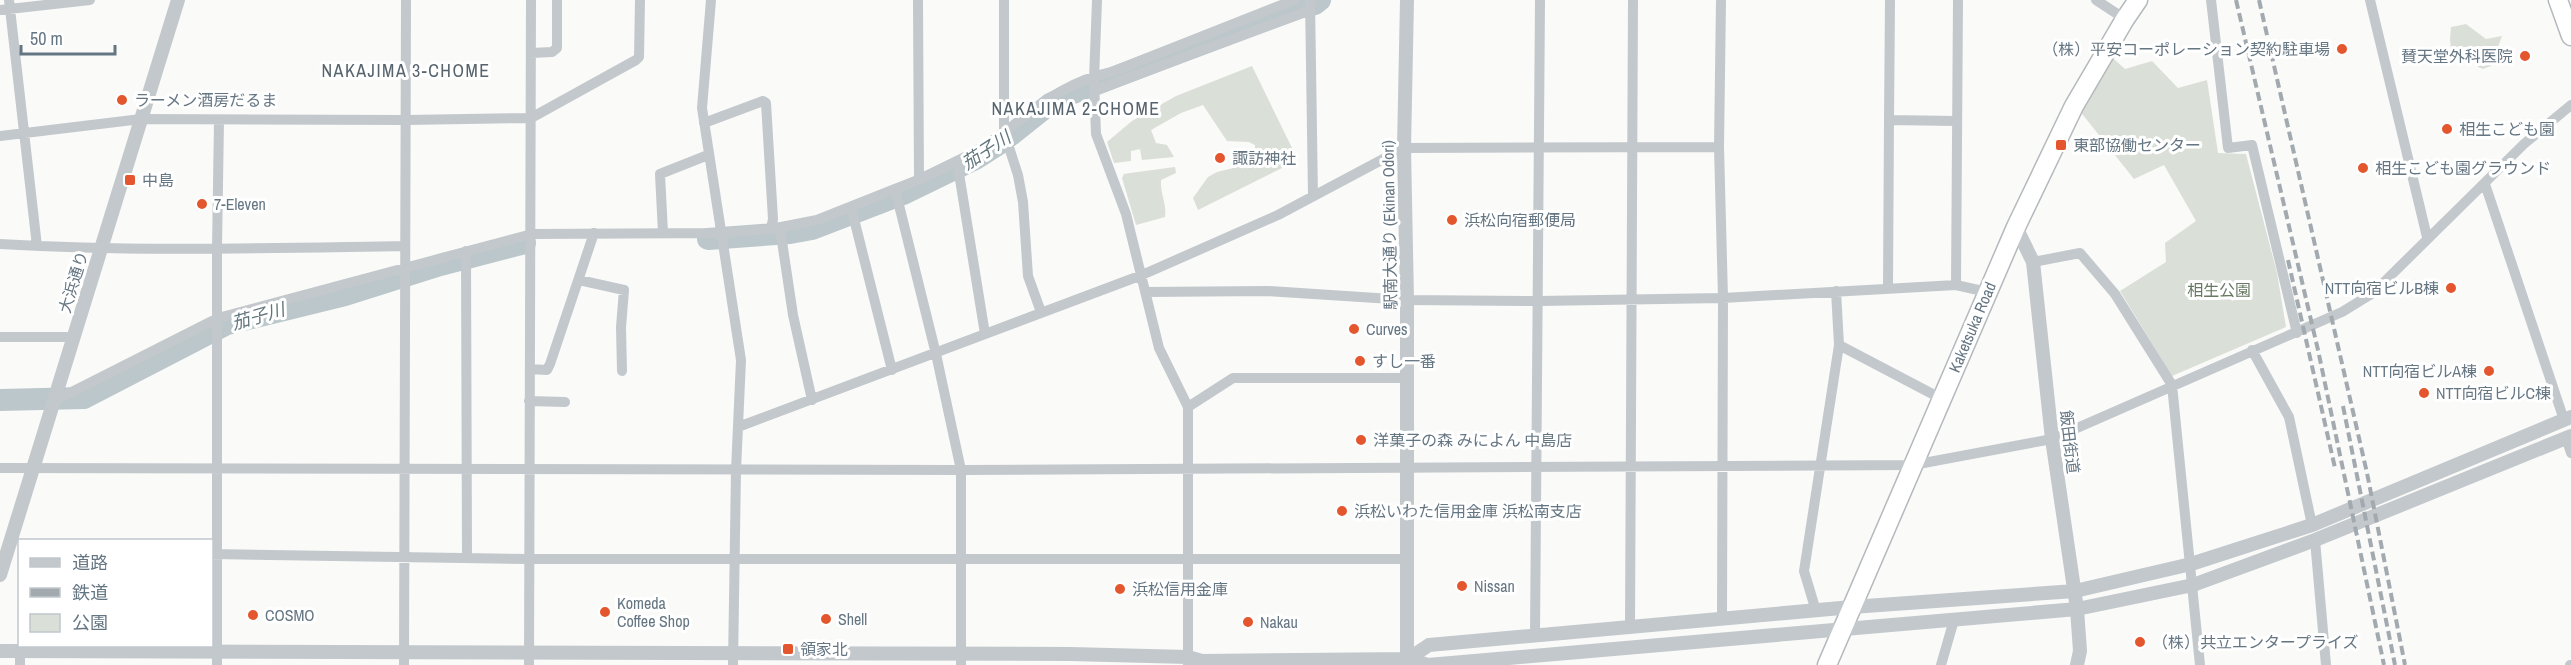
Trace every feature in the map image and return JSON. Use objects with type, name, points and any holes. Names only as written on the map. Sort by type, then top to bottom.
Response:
[{"type":"highway","name":"Kaketsuka Road","points":[[1831,662],[1842,630],[2016,227],[2074,106],[2138,0]]},
{"type":"highway","points":[[2558,0],[2571,36]]},
{"type":"street","points":[[37,246],[6,7],[90,0]]},
{"type":"street","name":"大浜通り","points":[[5,560],[178,0]]},
{"type":"street","points":[[404,658],[406,0]]},
{"type":"street","points":[[529,659],[531,0]]},
{"type":"street","points":[[531,53],[552,52],[557,48],[557,0]]},
{"type":"street","points":[[0,136],[141,119],[531,118],[639,57],[640,0]]},
{"type":"street","points":[[711,0],[702,89],[704,123],[724,236],[741,355],[736,470],[733,659]]},
{"type":"street","points":[[918,0],[919,180]]},
{"type":"street","points":[[1004,0],[1006,137],[1023,202],[1028,276],[1041,312]]},
{"type":"street","points":[[1097,0],[1096,134],[1126,214],[1159,348],[1188,407],[1188,661]]},
{"type":"street","points":[[1095,83],[1112,72],[1294,0]]},
{"type":"street","name":"駅南大通り (Ekinan Odori)","points":[[1407,0],[1404,148],[1407,300],[1405,559],[1407,662]]},
{"type":"street","points":[[1535,635],[1540,0]]},
{"type":"street","points":[[1630,627],[1630,148],[1633,0]]},
{"type":"street","points":[[1721,0],[1719,147],[1723,298],[1722,620]]},
{"type":"street","points":[[1888,288],[1890,0]]},
{"type":"street","points":[[1956,285],[1958,0]]},
{"type":"street","points":[[2096,0],[2125,19]]},
{"type":"street","points":[[2211,0],[2228,148],[2252,145],[2297,333]]},
{"type":"street","points":[[2370,0],[2427,237]]},
{"type":"street","points":[[54,401],[219,318],[532,234],[594,232],[724,236],[778,231],[851,212],[896,194],[919,180],[958,166],[1006,137],[1048,98],[1311,5],[1312,196]]},
{"type":"street","points":[[704,123],[763,101],[766,103],[773,219],[778,231],[793,315],[812,400]]},
{"type":"street","points":[[0,468],[961,470],[1913,465],[2052,439],[2342,312],[2373,293],[2427,237],[2485,184],[2524,144],[2571,105]]},
{"type":"street","points":[[217,659],[215,554],[218,468],[219,120]]},
{"type":"street","points":[[1889,120],[1956,121]]},
{"type":"street","points":[[738,427],[1142,275],[1278,215],[1404,148],[1719,147]]},
{"type":"street","points":[[663,233],[660,174],[708,155]]},
{"type":"street","points":[[958,166],[985,334]]},
{"type":"street","points":[[1407,662],[1429,645],[1852,607],[2075,591],[2191,564],[2313,525],[2568,418],[2485,184]]},
{"type":"street","points":[[896,194],[936,354],[961,470],[961,660]]},
{"type":"street","points":[[851,212],[892,370]]},
{"type":"street","name":"飯田街道","points":[[2016,227],[2033,262],[2052,439],[2077,609],[2080,651],[2077,665]]},
{"type":"street","points":[[530,369],[547,370],[550,364],[594,232]]},
{"type":"street","points":[[0,244],[101,249],[405,246]]},
{"type":"street","points":[[466,251],[467,557]]},
{"type":"street","points":[[2033,262],[2080,253],[2115,294],[2172,385],[2199,665]]},
{"type":"street","points":[[579,280],[624,290],[621,371]]},
{"type":"street","points":[[1145,292],[1268,291],[1407,300],[1539,301],[1723,298],[1956,285],[1987,292]]},
{"type":"street","points":[[1816,611],[1804,571],[1839,345],[1836,291]]},
{"type":"street","points":[[0,337],[74,337]]},
{"type":"street","points":[[1839,345],[1942,399]]},
{"type":"street","points":[[2252,350],[2289,417],[2313,525]]},
{"type":"street","points":[[1188,407],[1233,378],[1407,378]]},
{"type":"street","points":[[530,401],[566,402]]},
{"type":"street","points":[[0,651],[20,658],[961,660],[1070,654],[1188,661],[1407,662],[1428,665],[1535,660],[2077,609],[2193,585],[2315,540],[2569,437],[2571,453]]},
{"type":"street","points":[[2315,540],[2326,665]]},
{"type":"street","points":[[215,554],[528,559],[1405,559]]},
{"type":"street","points":[[1941,665],[1954,620]]},
{"type":"green space","points":[[2466,24],[2486,39],[2502,36],[2491,66],[2483,69],[2478,67],[2478,61],[2474,58],[2466,61],[2452,56],[2451,27]]},
{"type":"green space","name":"相生公園","points":[[2107,53],[2125,69],[2152,61],[2178,88],[2207,80],[2218,153],[2246,154],[2277,273],[2286,327],[2172,376],[2120,291],[2166,262],[2165,243],[2196,221],[2164,165],[2134,179],[2075,105]]},
{"type":"green space","points":[[1252,66],[1293,150],[1284,167],[1198,210],[1193,198],[1208,177],[1217,172],[1254,163],[1255,145],[1249,142],[1227,141],[1203,105],[1181,113],[1151,130],[1156,143],[1167,145],[1174,157],[1142,160],[1140,149],[1131,151],[1131,161],[1114,163],[1107,142],[1132,121],[1176,96]]},
{"type":"green space","points":[[1175,167],[1176,173],[1161,180],[1165,217],[1136,225],[1122,178],[1124,174]]},
{"type":"waterway","name":"茄子川","points":[[708,239],[790,233],[812,229],[903,194],[977,158],[1002,142],[1050,104],[1068,95],[1301,6],[1315,4],[1320,0]]},
{"type":"waterway","name":"茄子川","points":[[0,400],[84,398],[227,324],[345,295],[440,265],[525,243]]},
{"type":"railway","points":[[2236,0],[2318,350],[2384,665]]},
{"type":"railway","points":[[2259,0],[2367,473],[2405,665]]},
{"type":"railway","points":[[2288,260],[2335,468]]},
{"type":"railway","points":[[2343,406],[2395,665]]},
{"type":"place","name":"（株）平安コーポレーション契約駐車場","points":[[2342,49]]},
{"type":"place","name":"賛天堂外科医院","points":[[2525,56]]},
{"type":"place","name":"ラーメン酒房だるま","points":[[122,100]]},
{"type":"place","name":"相生こども園","points":[[2447,129]]},
{"type":"place","name":"東部協働センター","points":[[2061,145]]},
{"type":"place","name":"諏訪神社","points":[[1220,158]]},
{"type":"place","name":"相生こども園グラウンド","points":[[2363,168]]},
{"type":"place","name":"中島","points":[[130,180]]},
{"type":"place","name":"7-Eleven","points":[[202,204]]},
{"type":"place","name":"浜松向宿郵便局","points":[[1452,220]]},
{"type":"place","name":"NTT向宿ビルB棟","points":[[2451,288]]},
{"type":"place","name":"Curves","points":[[1354,329]]},
{"type":"place","name":"すし一番","points":[[1360,361]]},
{"type":"place","name":"NTT向宿ビルA棟","points":[[2489,371]]},
{"type":"place","name":"NTT向宿ビルC棟","points":[[2424,393]]},
{"type":"place","name":"洋菓子の森 みによん 中島店","points":[[1361,440]]},
{"type":"place","name":"浜松いわた信用金庫 浜松南支店","points":[[1342,511]]},
{"type":"place","name":"Nissan","points":[[1462,586]]},
{"type":"place","name":"浜松信用金庫","points":[[1120,589]]},
{"type":"place","name":"Komeda Coffee Shop","points":[[605,612]]},
{"type":"place","name":"COSMO","points":[[253,615]]},
{"type":"place","name":"Shell","points":[[826,619]]},
{"type":"place","name":"Nakau","points":[[1248,622]]},
{"type":"place","name":"（株）共立エンタープライズ","points":[[2140,642]]},
{"type":"place","name":"領家北","points":[[788,649]]},
{"type":"district","name":"NAKAJIMA 3-CHOME","points":[[406,70]]},
{"type":"district","name":"NAKAJIMA 2-CHOME","points":[[1076,108]]}]
